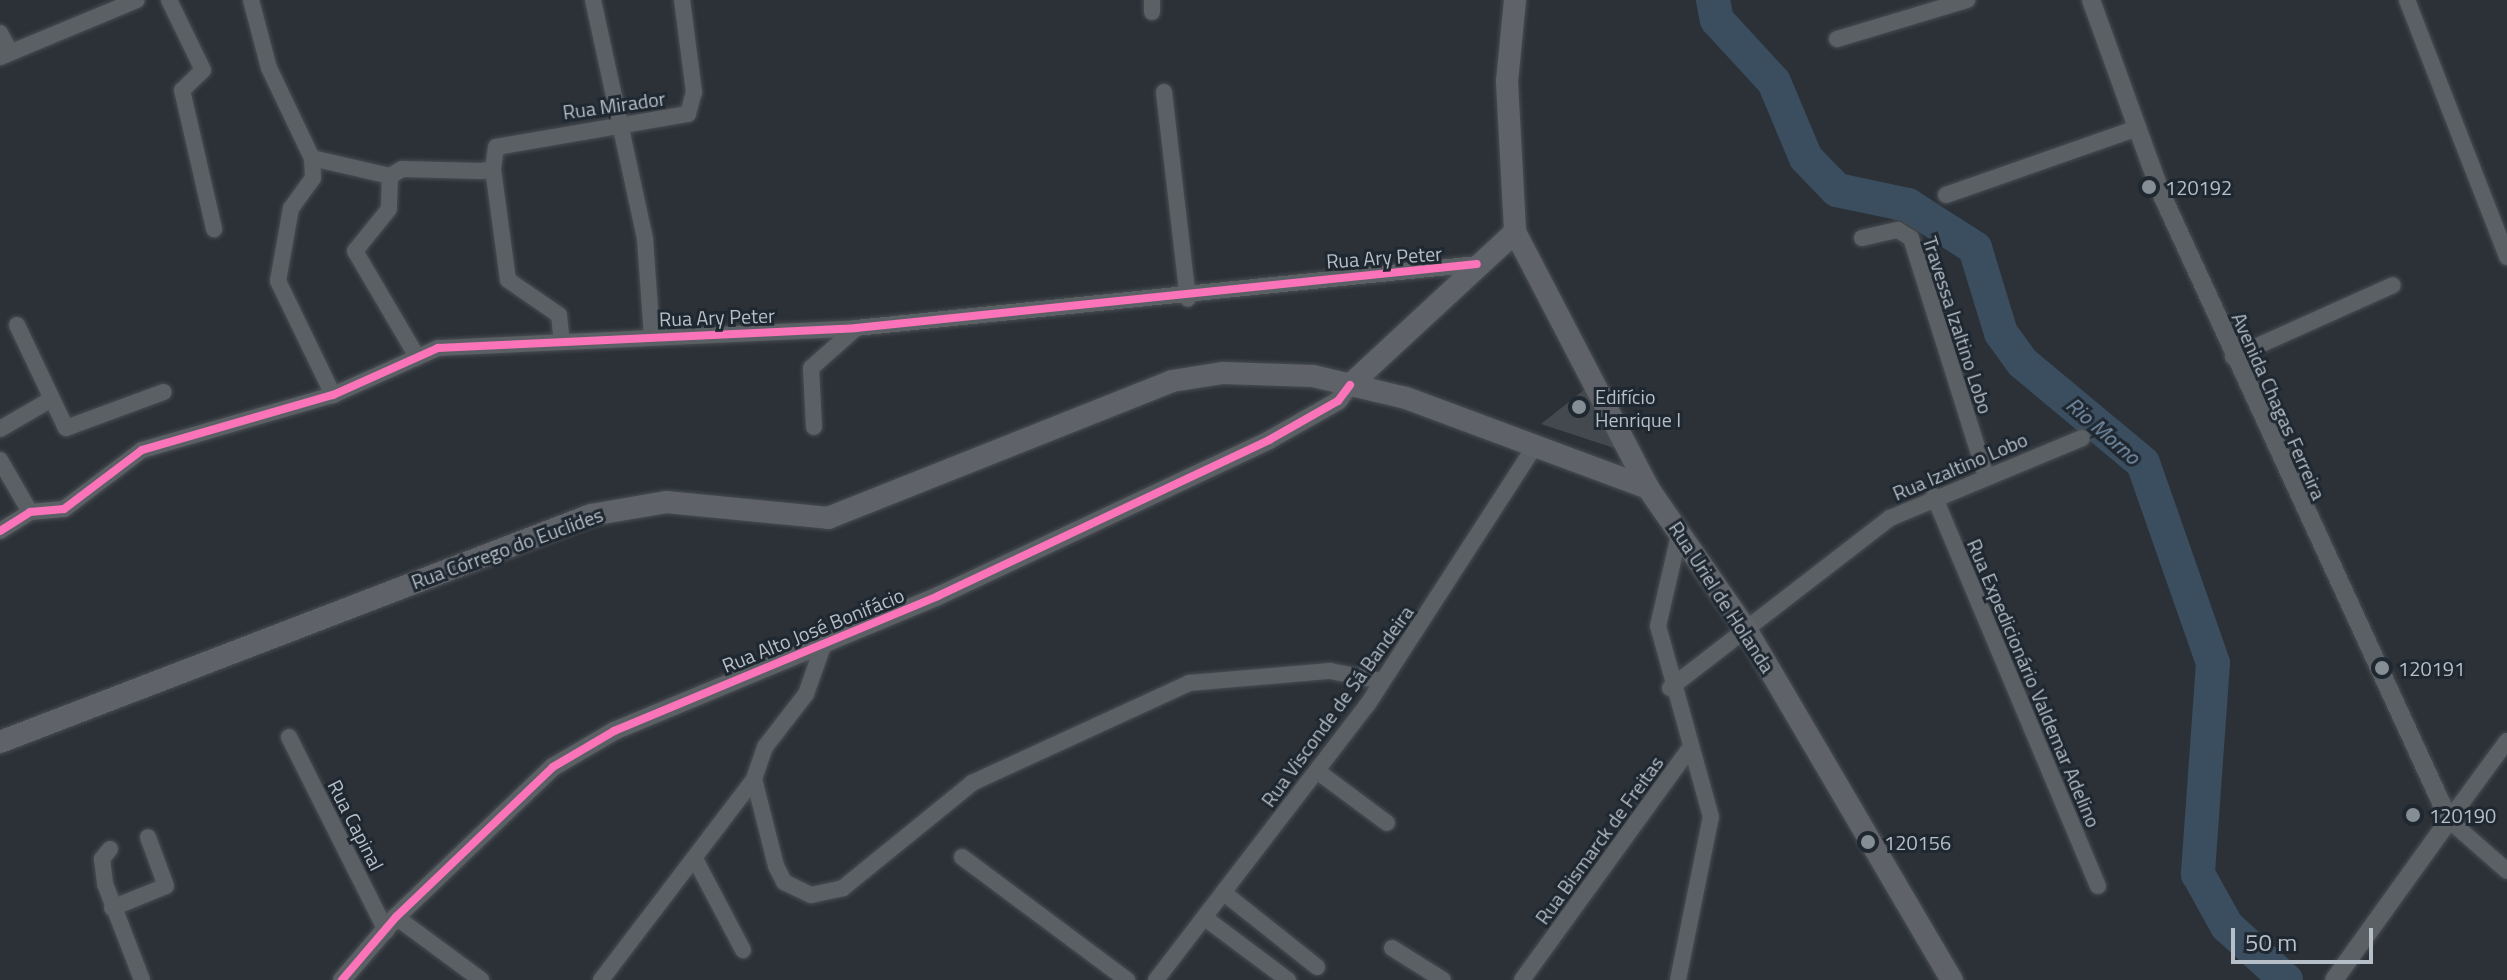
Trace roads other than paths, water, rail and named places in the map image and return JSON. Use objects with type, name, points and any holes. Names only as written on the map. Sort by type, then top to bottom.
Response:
[{"type":"main road","points":[[1515,0],[1507,82],[1515,232]]},
{"type":"main road","name":"Rua Alto José Bonifácio","points":[[1350,385],[1515,232]]},
{"type":"main road","name":"Rua Uriel de Holanda","points":[[1515,232],[1648,488],[1747,631],[1952,980]]},
{"type":"main road","name":"Rua Córrego do Euclides","points":[[0,742],[591,515],[666,502],[828,518],[1172,381],[1269,371],[1350,385]]},
{"type":"main road","points":[[1350,385],[1536,444],[1648,488]]},
{"type":"street","points":[[0,33],[5,55],[137,0]]},
{"type":"street","points":[[169,0],[203,70],[182,90],[214,229]]},
{"type":"street","points":[[251,0],[269,68],[312,158],[313,178],[291,208],[280,290],[333,395]]},
{"type":"street","points":[[593,0],[645,239],[652,336]]},
{"type":"street","name":"Rua Mirador","points":[[493,169],[496,147],[603,123],[622,128],[692,111],[682,0]]},
{"type":"street","points":[[1837,39],[1967,0]]},
{"type":"street","name":"Avenida Chagas Ferreira","points":[[2091,0],[2137,128],[2233,357],[2449,820]]},
{"type":"street","points":[[2407,0],[2507,257]]},
{"type":"street","points":[[1164,92],[1188,299]]},
{"type":"street","points":[[1946,195],[2137,128]]},
{"type":"street","points":[[312,158],[390,176],[402,169],[493,169],[508,280],[559,315],[562,342]]},
{"type":"street","points":[[390,176],[389,209],[355,251],[416,355]]},
{"type":"street","name":"Travessa Izaltino Lobo","points":[[1862,238],[1898,230],[1911,238],[1985,473]]},
{"type":"street","name":"Rua Ary Peter","points":[[0,531],[30,512],[64,509],[142,450],[333,395],[416,355],[652,336],[856,328],[1188,299],[1353,273],[1477,264]]},
{"type":"street","points":[[2233,357],[2393,285]]},
{"type":"street","points":[[17,325],[50,400],[66,428],[90,424],[130,400],[164,392]]},
{"type":"street","points":[[814,427],[811,368],[856,328]]},
{"type":"street","name":"Rua Alto José Bonifácio","points":[[342,980],[391,924],[553,767],[614,731],[824,643],[1269,440],[1338,401],[1350,385]]},
{"type":"street","points":[[0,429],[50,400]]},
{"type":"street","name":"Rua Izaltino Lobo","points":[[1670,688],[1747,631],[1855,540],[1934,496],[1985,473],[2082,438]]},
{"type":"street","name":"Rua Visconde de Sá Bandeira","points":[[1156,980],[1317,771],[1382,681],[1536,444]]},
{"type":"street","points":[[0,460],[30,512]]},
{"type":"street","name":"Rua Expedicionário Valdemar Adelino","points":[[1934,496],[2098,886]]},
{"type":"street","name":"Rua Bismarck de Freitas","points":[[1522,980],[1688,751],[1670,688],[1658,626],[1680,531]]},
{"type":"street","points":[[601,980],[754,779],[765,747],[806,694],[824,643]]},
{"type":"street","points":[[754,779],[784,882],[827,894],[972,783],[1189,683],[1330,671],[1382,681]]},
{"type":"street","name":"Rua Capinal","points":[[289,737],[391,924]]},
{"type":"street","points":[[2335,980],[2507,741]]},
{"type":"street","points":[[1678,980],[1711,817],[1688,751]]},
{"type":"street","points":[[1317,771],[1387,823]]},
{"type":"street","points":[[2449,820],[2507,871]]},
{"type":"street","points":[[112,908],[164,889],[148,837]]},
{"type":"street","points":[[110,849],[102,859],[112,908],[142,980]]},
{"type":"street","points":[[962,857],[1127,980]]},
{"type":"street","points":[[695,859],[743,950]]},
{"type":"street","points":[[1224,893],[1317,967]]},
{"type":"street","points":[[1205,918],[1288,980]]},
{"type":"street","points":[[391,924],[481,980]]},
{"type":"street","points":[[1392,948],[1443,980]]},
{"type":"waterway","name":"Rio Morno","points":[[1713,0],[1717,20],[1774,82],[1806,158],[1837,190],[1908,205],[1975,248],[2001,333],[2023,363],[2143,463],[2213,663],[2198,874],[2227,926],[2286,980]]},
{"type":"place","name":"120192","points":[[2149,187]]},
{"type":"place","name":"Edifício Henrique I","points":[[1579,407]]},
{"type":"place","name":"120191","points":[[2382,668]]},
{"type":"place","name":"120190","points":[[2413,815]]},
{"type":"place","name":"120156","points":[[1868,842]]}]
